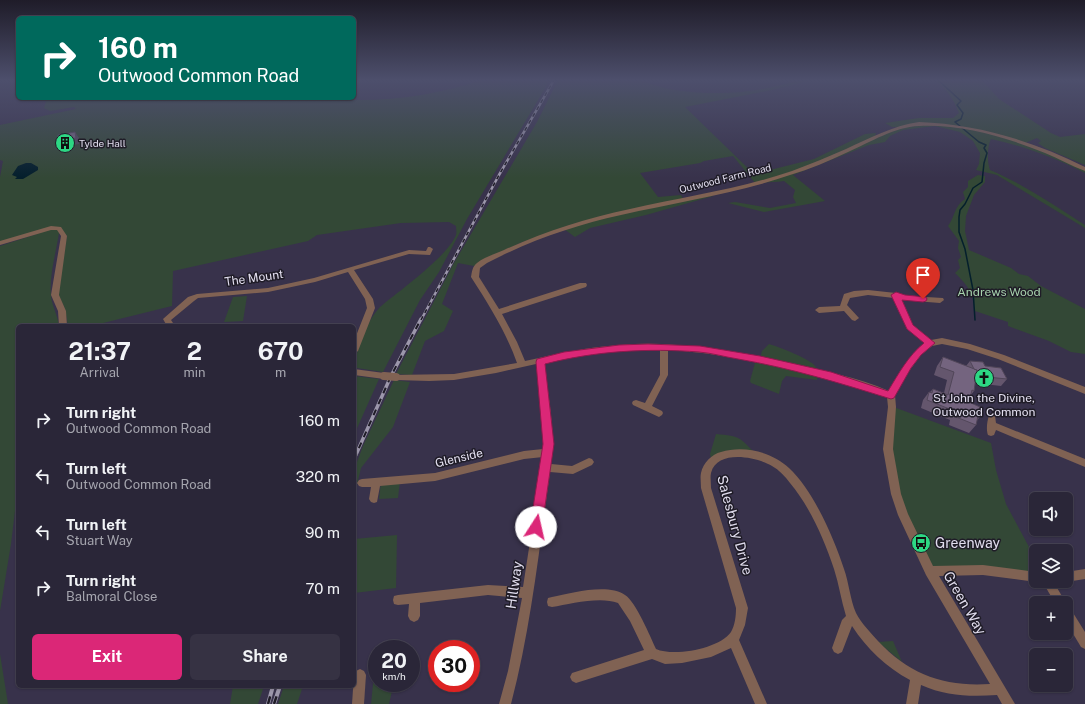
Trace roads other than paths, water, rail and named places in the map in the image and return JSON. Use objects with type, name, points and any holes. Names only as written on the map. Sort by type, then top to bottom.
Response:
[{"type":"street","name":"Outwood Farm Road","points":[[522,365],[513,338],[475,277],[475,272],[478,265],[524,244],[566,228],[611,214],[756,184],[838,156],[903,127],[917,124],[940,125],[967,129],[1021,142],[1048,151],[1085,168]]},
{"type":"street","points":[[0,243],[51,228],[59,228],[64,236],[55,295],[62,311],[63,324]]},
{"type":"street","name":"The Mount","points":[[167,320],[191,299],[197,296],[268,290],[315,280],[409,252],[429,254]]},
{"type":"street","points":[[350,269],[369,299],[372,308],[356,346]]},
{"type":"street","points":[[498,312],[584,285]]},
{"type":"street","points":[[844,308],[844,301],[847,296],[861,293],[940,300]]},
{"type":"street","points":[[896,295],[910,327],[930,343]]},
{"type":"street","points":[[819,310],[844,308],[855,318]]},
{"type":"street","points":[[356,372],[428,379],[451,378],[598,350],[632,347],[664,347],[700,349],[760,359],[831,376],[891,395],[908,366],[918,353],[930,343],[942,341],[978,349],[1085,391]]},
{"type":"street","points":[[647,407],[664,375],[664,347]]},
{"type":"street","name":"Hillway","points":[[506,704],[514,671],[527,593],[548,452],[544,361]]},
{"type":"street","name":"Green Way","points":[[891,395],[892,407],[888,441],[892,476],[903,515],[930,571],[1009,704]]},
{"type":"street","points":[[636,403],[659,413]]},
{"type":"street","points":[[992,425],[1085,463]]},
{"type":"street","name":"Glenside","points":[[362,483],[435,477],[524,455],[548,452]]},
{"type":"street","name":"Salesbury Drive","points":[[733,640],[741,619],[741,600],[718,528],[705,480],[706,473],[712,462],[722,456],[732,453],[751,453],[769,459],[779,465],[787,472],[797,486],[816,517],[833,553],[853,617],[884,655],[901,669],[916,678],[935,686],[950,689],[979,691],[999,689]]},
{"type":"street","points":[[545,468],[573,470],[588,462]]},
{"type":"street","points":[[374,499],[376,482]]},
{"type":"street","points":[[930,571],[954,569],[982,570],[1029,576]]},
{"type":"street","points":[[1073,576],[1085,574]]},
{"type":"street","points":[[398,600],[493,590],[527,593]]},
{"type":"street","points":[[552,602],[593,595],[620,598],[631,611],[652,653]]},
{"type":"street","points":[[414,616],[415,598]]},
{"type":"street","points":[[838,648],[846,624],[853,617]]},
{"type":"street","points":[[1073,623],[1085,642]]},
{"type":"street","points":[[576,677],[652,653],[666,658],[696,655],[719,648],[733,640],[761,704]]},
{"type":"street","points":[[358,704],[360,675]]},
{"type":"street","points":[[912,704],[916,678]]},
{"type":"water","points":[[31,163],[38,167],[38,170],[23,179],[15,179],[17,177],[12,175],[18,166]]},
{"type":"waterway","points":[[963,113],[961,119],[955,122],[979,142],[986,145],[984,148],[987,153],[984,163],[982,182],[973,188],[965,204],[960,210],[959,217],[959,232],[965,249],[973,290],[975,320]]},
{"type":"railway","points":[[421,320],[499,175],[535,113]]},
{"type":"railway","points":[[356,455],[391,376],[421,319]]},
{"type":"railway","points":[[268,704],[272,688]]},
{"type":"railway","points":[[274,704],[279,688]]},
{"type":"place","name":"Tylde Hall","points":[[65,143]]},
{"type":"place","name":"St John the Divine, Outwood Common","points":[[984,378]]},
{"type":"place","name":"Greenway","points":[[921,543]]},
{"type":"park label","name":"Andrews Wood","points":[[999,292]]}]
